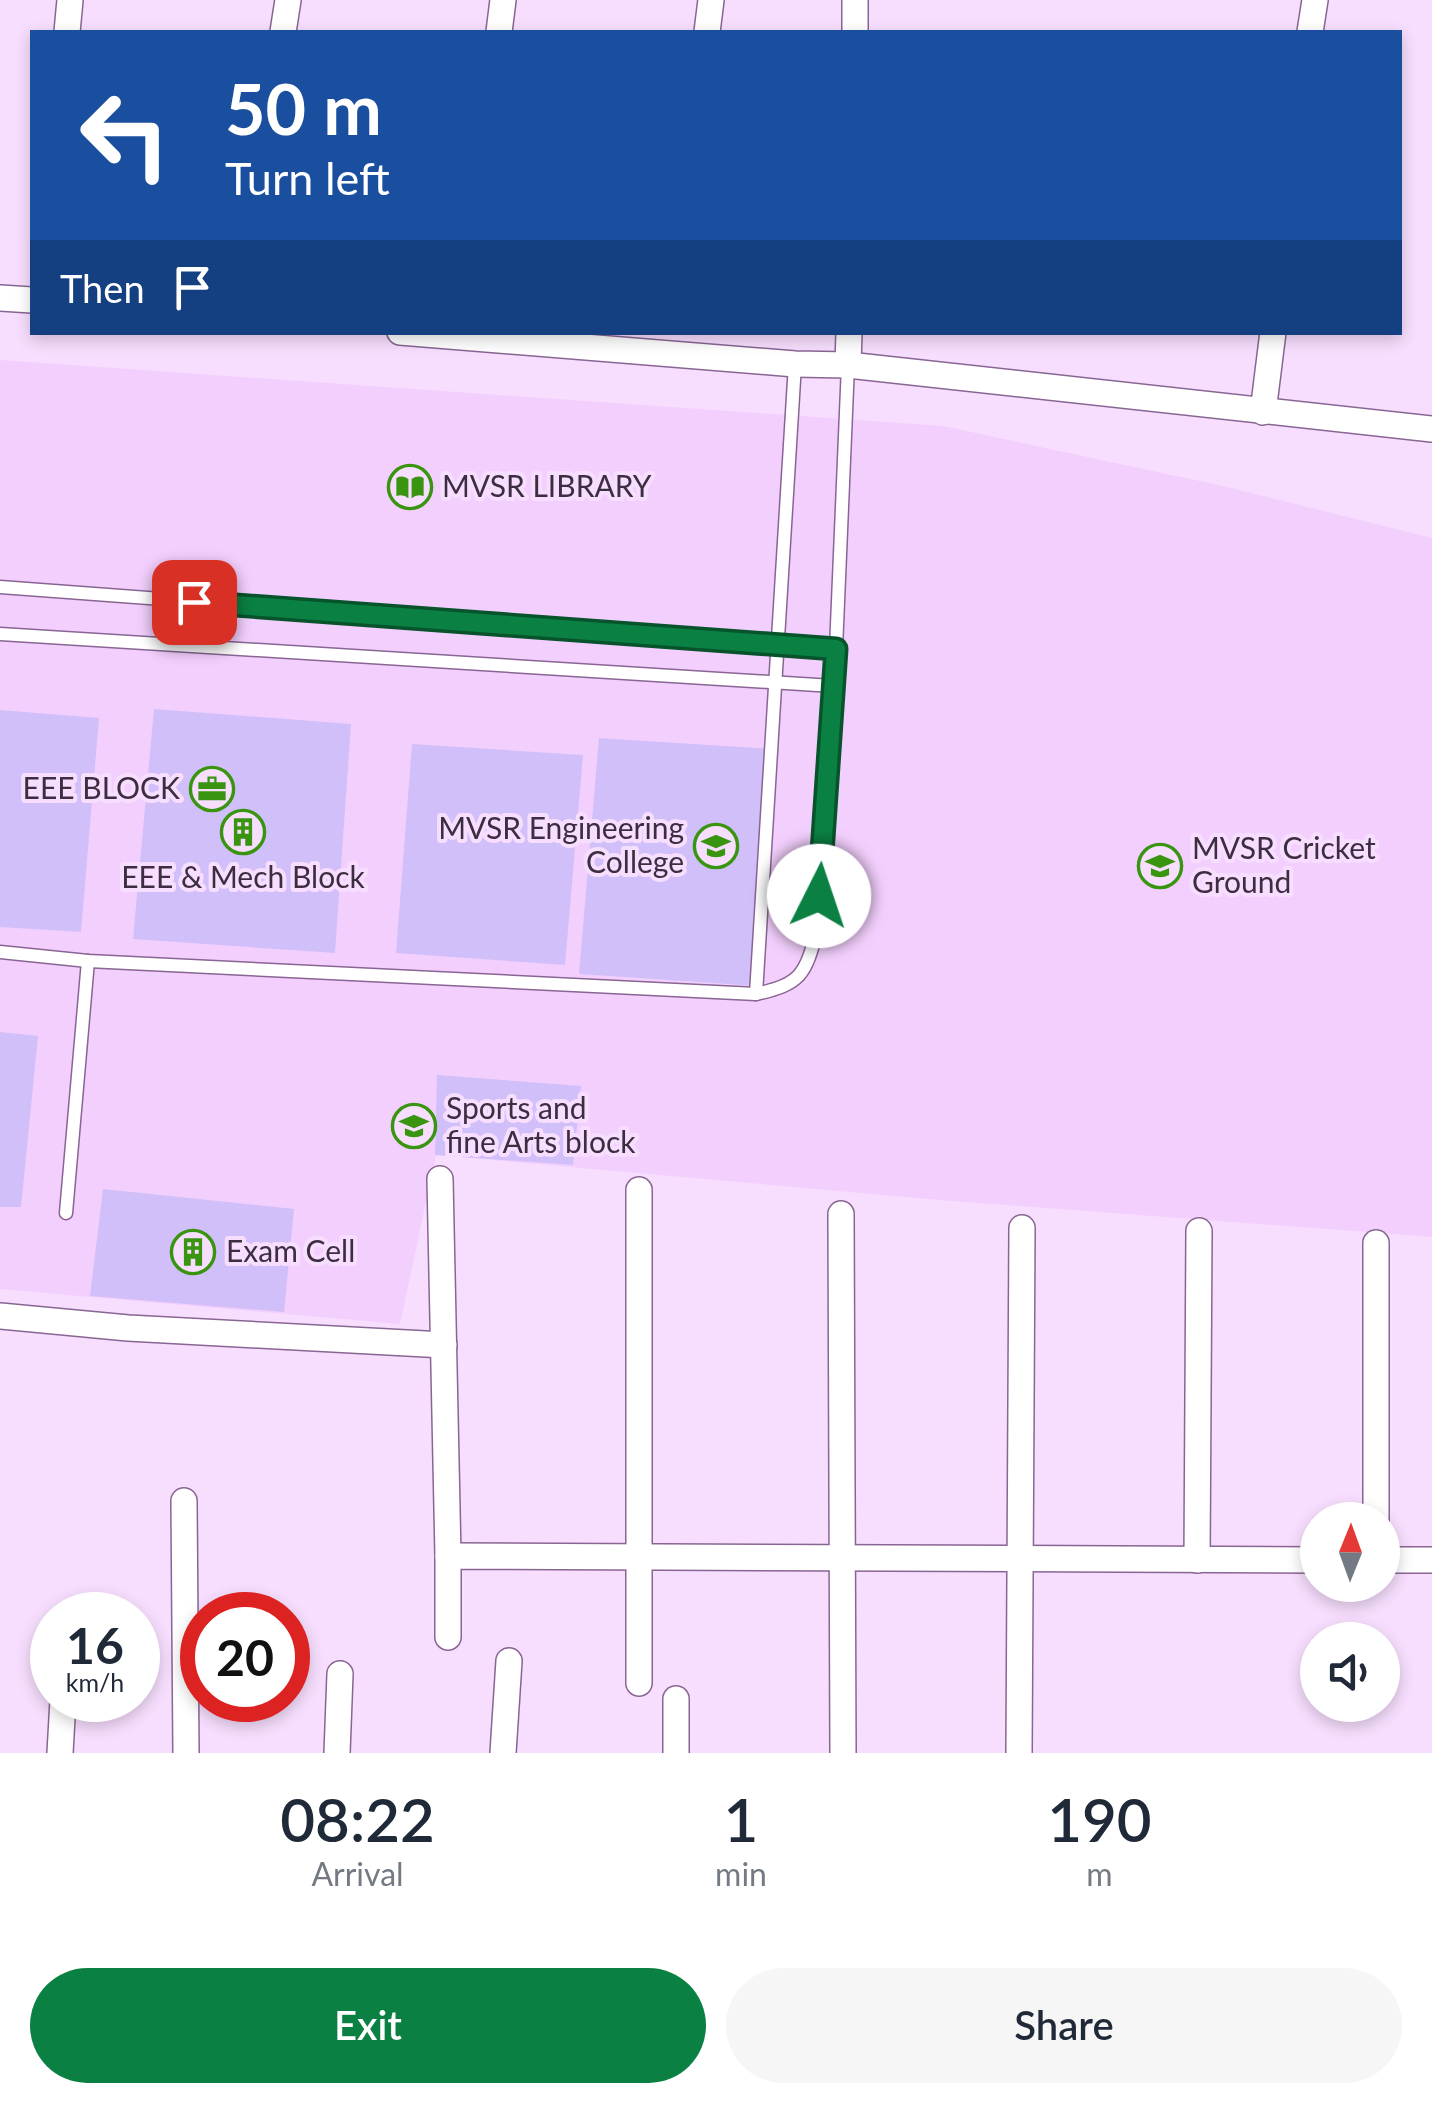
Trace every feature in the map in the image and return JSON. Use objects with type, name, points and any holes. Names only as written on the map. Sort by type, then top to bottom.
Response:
[{"type":"street","points":[[67,30],[70,0]]},
{"type":"street","points":[[283,30],[288,0]]},
{"type":"street","points":[[499,30],[503,0]]},
{"type":"street","points":[[707,30],[711,0]]},
{"type":"street","points":[[855,30],[856,0]]},
{"type":"street","points":[[1310,30],[1314,0]]},
{"type":"street","points":[[0,298],[30,300]]},
{"type":"street","points":[[462,335],[672,344],[795,364],[848,364],[1432,429]]},
{"type":"street","points":[[848,364],[849,335]]},
{"type":"street","points":[[1263,412],[1273,335]]},
{"type":"street","points":[[440,1179],[448,1637]]},
{"type":"street","points":[[639,1190],[639,1682]]},
{"type":"street","points":[[841,1214],[839,1558],[843,1753]]},
{"type":"street","points":[[1019,1753],[1022,1228]]},
{"type":"street","points":[[1196,1560],[1200,1230]]},
{"type":"street","points":[[1376,1243],[1376,1502]]},
{"type":"street","points":[[0,1316],[128,1328],[444,1345]]},
{"type":"street","points":[[184,1501],[186,1753]]},
{"type":"street","points":[[448,1556],[1300,1560]]},
{"type":"street","points":[[1400,1560],[1432,1560]]},
{"type":"street","points":[[503,1753],[509,1661]]},
{"type":"street","points":[[338,1753],[340,1674]]},
{"type":"street","points":[[676,1698],[676,1753]]},
{"type":"street","points":[[60,1753],[61,1722]]},
{"type":"lane","points":[[756,994],[795,364]]},
{"type":"lane","points":[[0,952],[88,960],[756,994],[790,986],[807,966],[817,931],[836,649],[848,364]]},
{"type":"lane","points":[[0,587],[836,649]]},
{"type":"lane","points":[[0,634],[833,686]]},
{"type":"lane","points":[[66,1213],[88,960]]},
{"type":"shaded area","name":"MVSR Engineering College","points":[[0,360],[943,426],[1223,486],[1432,538],[1432,1237],[939,1200],[436,1155],[400,1324],[0,1289]]},
{"type":"building","name":"EEE & Mech Block","points":[[154,709],[351,724],[335,953],[133,939]]},
{"type":"building","points":[[0,710],[99,718],[81,932],[0,927]]},
{"type":"building","points":[[599,738],[770,749],[757,986],[579,974]]},
{"type":"building","points":[[412,744],[583,755],[565,965],[396,953]]},
{"type":"building","points":[[0,1032],[38,1036],[21,1207],[0,1207]]},
{"type":"building","points":[[437,1075],[581,1086],[573,1165],[435,1155]]},
{"type":"building","name":"Exam Cell","points":[[103,1189],[294,1209],[284,1312],[90,1296]]},
{"type":"place","name":"MVSR LIBRARY","points":[[410,487]]},
{"type":"place","name":"EEE BLOCK","points":[[212,789]]},
{"type":"place","name":"EEE & Mech Block","points":[[243,832]]},
{"type":"place","name":"MVSR Engineering College","points":[[716,846]]},
{"type":"place","name":"MVSR Cricket Ground","points":[[1160,866]]},
{"type":"place","name":"Sports and fine Arts block","points":[[414,1126]]},
{"type":"place","name":"Exam Cell","points":[[193,1252]]},
{"type":"route","points":[[194,602],[836,649],[819,896]]}]
